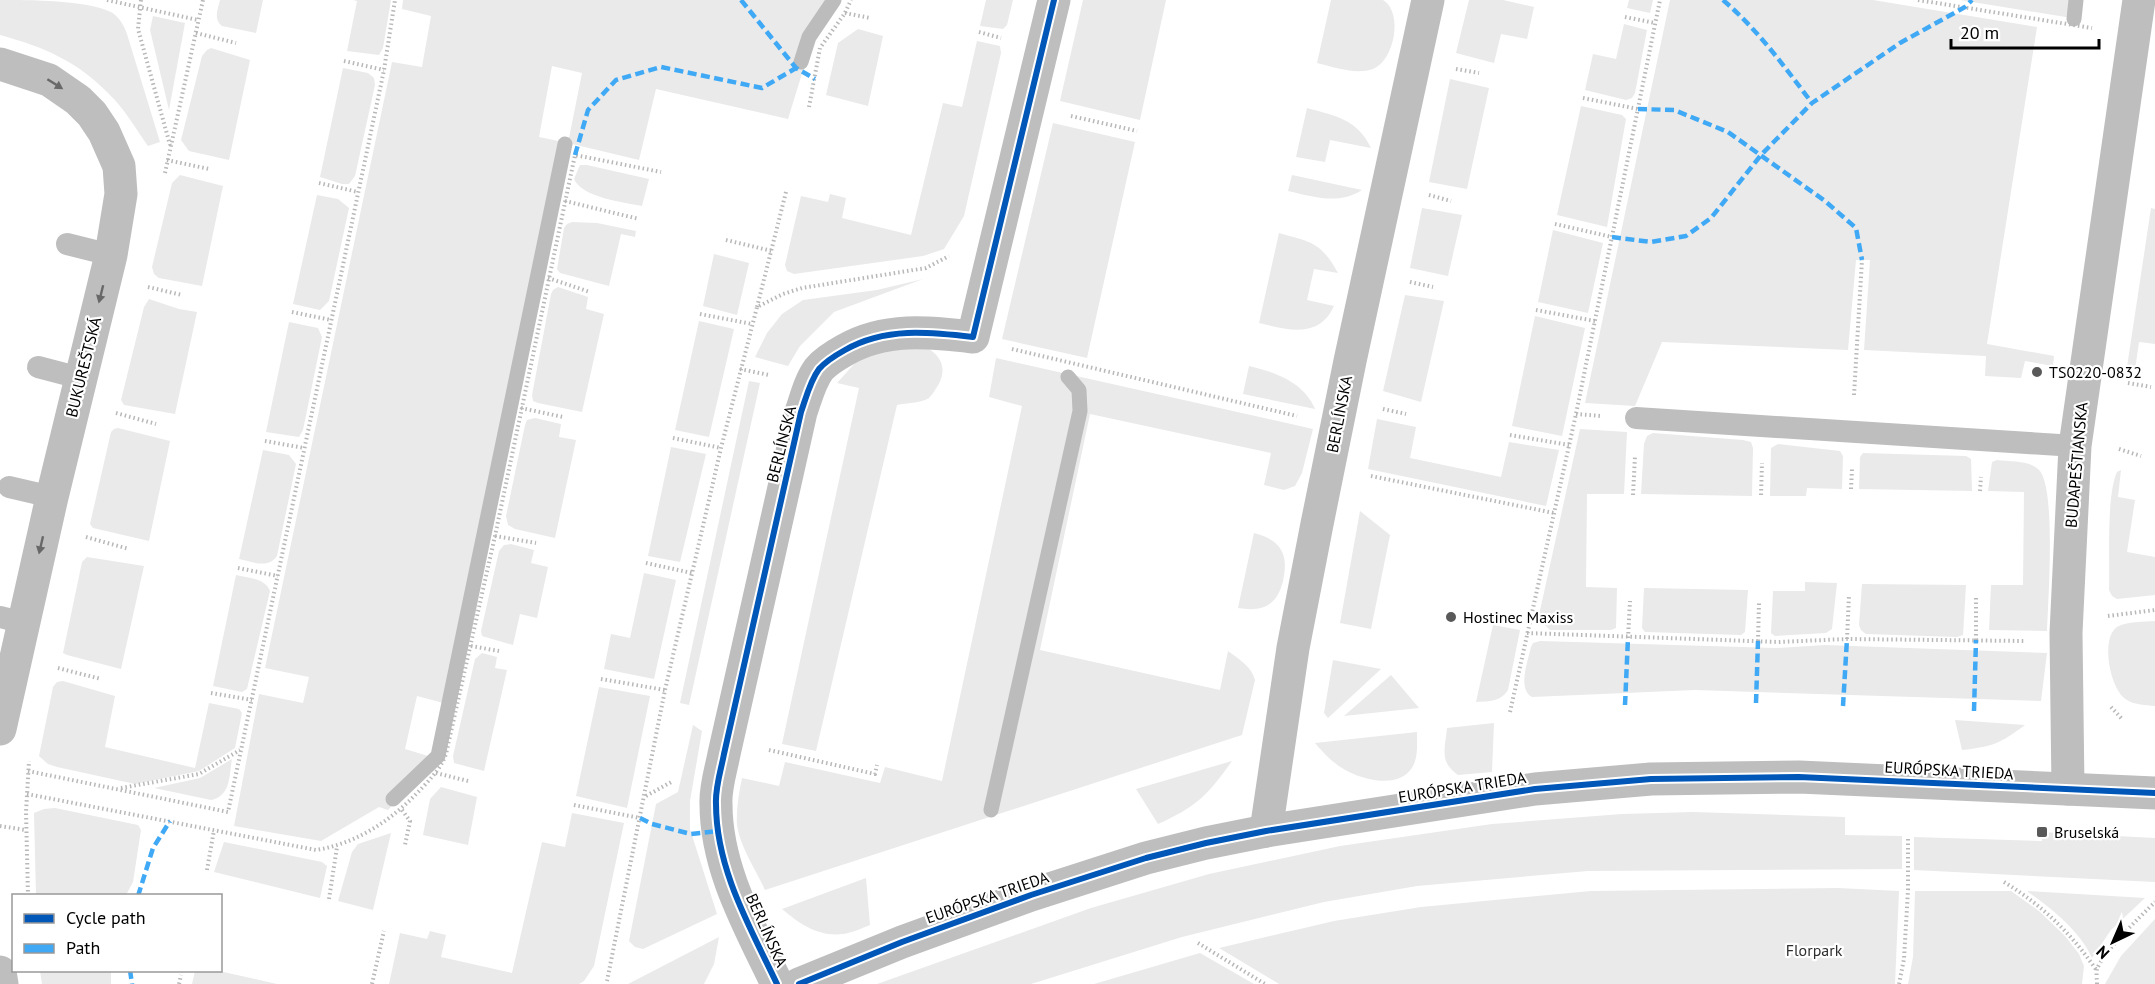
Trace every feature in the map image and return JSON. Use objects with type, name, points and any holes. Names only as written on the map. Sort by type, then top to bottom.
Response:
[{"type":"street","name":"BERLÍNSKA","points":[[777,984],[730,880],[719,843],[715,803],[801,412],[819,369],[849,347],[890,333],[973,337],[1054,0]]},
{"type":"street","name":"BERLÍNSKA","points":[[1266,831],[1293,648],[1428,0]]},
{"type":"street","name":"BUDAPEŠTIANSKA","points":[[2068,789],[2066,633],[2075,446],[2139,0]]},
{"type":"street","name":"BUKUREŠTSKÁ","points":[[0,64],[49,80],[78,100],[104,132],[119,166],[121,194],[111,255],[52,497],[12,620],[0,729]]},
{"type":"street","name":"EURÓPSKA TRIEDA","points":[[799,984],[902,942],[1031,895],[1146,858],[1266,831],[1535,789],[1651,779],[1800,777],[2155,794]]},
{"type":"street","points":[[0,972],[2,984]]},
{"type":"lane","points":[[67,244],[111,255]]},
{"type":"lane","points":[[38,367],[80,378]]},
{"type":"lane","points":[[1636,418],[2075,446]]},
{"type":"lane","points":[[9,487],[52,497]]},
{"type":"path","points":[[106,0],[198,20]]},
{"type":"path","points":[[141,0],[138,29],[170,145]]},
{"type":"path","points":[[28,771],[228,812],[384,70],[395,0]]},
{"type":"path","points":[[809,106],[820,48],[846,13],[851,0]]},
{"type":"path","points":[[1510,712],[1569,445],[1660,0]]},
{"type":"path","points":[[1918,0],[2040,19]]},
{"type":"path","points":[[846,13],[870,18]]},
{"type":"path","points":[[1625,17],[1655,23]]},
{"type":"path","points":[[979,32],[1002,38]]},
{"type":"path","points":[[196,33],[236,43]]},
{"type":"path","points":[[344,61],[384,70]]},
{"type":"path","points":[[1447,67],[1479,74]]},
{"type":"path","points":[[1583,98],[1638,109]]},
{"type":"path","points":[[1086,119],[1137,131]]},
{"type":"path","points":[[27,794],[316,850],[336,847],[378,826],[402,810],[442,766],[446,754],[495,536],[575,155],[661,172]]},
{"type":"path","points":[[167,160],[209,169]]},
{"type":"path","points":[[319,183],[358,192]]},
{"type":"path","points":[[757,307],[786,192]]},
{"type":"path","points":[[1418,193],[1452,201]]},
{"type":"path","points":[[566,201],[639,219]]},
{"type":"path","points":[[1555,224],[1612,237]]},
{"type":"path","points":[[726,240],[772,251]]},
{"type":"path","points":[[1852,432],[1862,260]]},
{"type":"path","points":[[548,278],[590,292]]},
{"type":"path","points":[[1399,280],[1433,287]]},
{"type":"path","points":[[140,285],[182,295]]},
{"type":"path","points":[[1536,310],[1595,321]]},
{"type":"path","points":[[292,312],[332,320]]},
{"type":"path","points":[[700,314],[752,324]]},
{"type":"path","points":[[1028,353],[1338,425]]},
{"type":"path","points":[[740,369],[773,376]]},
{"type":"path","points":[[2128,382],[2151,387]]},
{"type":"path","points":[[1372,407],[1406,414]]},
{"type":"path","points":[[521,408],[563,417]]},
{"type":"path","points":[[109,411],[156,424]]},
{"type":"path","points":[[1510,435],[1569,445]]},
{"type":"path","points":[[673,438],[721,448]]},
{"type":"path","points":[[265,441],[304,448]]},
{"type":"path","points":[[1361,474],[1554,513]]},
{"type":"path","points":[[80,536],[129,549]]},
{"type":"path","points":[[495,536],[536,543]]},
{"type":"path","points":[[646,563],[692,573]]},
{"type":"path","points":[[238,568],[278,576]]},
{"type":"path","points":[[1846,639],[1849,596]]},
{"type":"path","points":[[1976,598],[1976,640]]},
{"type":"path","points":[[1628,638],[1630,601]]},
{"type":"path","points":[[1758,640],[1759,603]]},
{"type":"path","points":[[1527,633],[1778,642],[1846,639],[2031,642]]},
{"type":"path","points":[[471,646],[499,651]]},
{"type":"path","points":[[49,666],[101,679]]},
{"type":"path","points":[[601,679],[665,690]]},
{"type":"path","points":[[211,693],[252,700]]},
{"type":"path","points":[[729,735],[752,746],[875,774],[877,765]]},
{"type":"path","points":[[117,789],[199,774],[241,750]]},
{"type":"path","points":[[436,773],[468,781]]},
{"type":"path","points":[[645,797],[672,783],[674,775]]},
{"type":"path","points":[[574,805],[640,818]]},
{"type":"path","points":[[402,810],[410,822],[405,845]]},
{"type":"path","points":[[0,826],[26,830]]},
{"type":"path","points":[[207,870],[214,830]]},
{"type":"path","points":[[1899,984],[1904,959],[1908,837]]},
{"type":"path","points":[[329,899],[336,847]]},
{"type":"path","points":[[2004,882],[2042,908],[2083,951],[2097,971],[2097,984]]},
{"type":"path","points":[[2097,971],[2127,931],[2155,902]]},
{"type":"path","points":[[372,984],[384,931]]},
{"type":"path","points":[[1198,943],[1265,984]]},
{"type":"path","points":[[179,984],[181,975]]},
{"type":"green space","points":[[0,0],[73,3],[100,8],[116,16],[123,24],[127,34],[160,142],[148,146],[114,100],[97,82],[72,64],[45,50],[0,35]]},
{"type":"green space","points":[[220,0],[263,0],[256,33],[222,26],[217,17]]},
{"type":"green space","points":[[353,0],[391,0],[383,48],[379,55],[347,51],[357,1]]},
{"type":"green space","points":[[403,0],[840,0],[813,38],[788,119],[656,89],[639,160],[568,143],[511,434],[451,705],[417,696],[405,749],[438,759],[388,810],[379,807],[321,841],[234,826],[259,694],[303,703],[309,677],[265,668],[392,62],[422,67],[431,16],[402,9]],"holes":[[[552,66],[582,73],[568,143],[539,137]]]},
{"type":"green space","points":[[986,0],[1013,0],[1007,25],[1003,29],[980,26]]},
{"type":"green space","points":[[1083,0],[1166,0],[1140,120],[1060,101]]},
{"type":"green space","points":[[1331,0],[1383,0],[1389,6],[1395,25],[1394,36],[1386,57],[1373,69],[1345,70],[1317,63]]},
{"type":"green space","points":[[1469,0],[1503,0],[1534,7],[1527,39],[1501,34],[1494,63],[1456,53]]},
{"type":"green space","points":[[1629,0],[1653,0],[1650,13],[1627,8]]},
{"type":"green space","points":[[1670,0],[1873,0],[2037,27],[1987,344],[2054,356],[2053,366],[2025,361],[2021,378],[1985,376],[1986,356],[1864,350],[1870,260],[1856,260],[1848,350],[1662,342],[1635,406],[1585,403]]},
{"type":"green space","points":[[1960,0],[2080,0],[2078,19]]},
{"type":"green space","points":[[153,16],[185,23],[169,110],[150,30]]},
{"type":"green space","points":[[1624,24],[1647,30],[1635,93],[1632,98],[1626,100],[1585,90],[1593,54],[1616,59]]},
{"type":"green space","points":[[858,29],[883,36],[868,106],[826,95],[838,43]]},
{"type":"green space","points":[[977,41],[1000,46],[1001,53],[964,216],[944,249],[923,256],[794,274],[787,271],[785,265],[801,196],[828,202],[830,194],[846,198],[842,218],[911,235],[943,103],[962,107]]},
{"type":"green space","points":[[211,48],[250,60],[229,160],[189,151],[181,140],[202,56]]},
{"type":"green space","points":[[343,68],[368,73],[374,78],[375,85],[355,176],[349,184],[320,177]]},
{"type":"green space","points":[[1450,79],[1489,88],[1467,189],[1429,182]]},
{"type":"green space","points":[[1581,106],[1622,115],[1626,119],[1607,227],[1557,215]]},
{"type":"green space","points":[[1307,108],[1345,120],[1359,131],[1371,148],[1330,140],[1325,162],[1296,157]]},
{"type":"green space","points":[[1053,123],[1135,142],[1087,358],[1002,339]]},
{"type":"green space","points":[[580,165],[649,179],[642,206],[604,198],[586,191],[574,179]]},
{"type":"green space","points":[[180,175],[223,186],[202,286],[159,278],[154,274],[152,267],[172,183]]},
{"type":"green space","points":[[1292,175],[1362,190],[1353,195],[1335,198],[1288,191]]},
{"type":"green space","points":[[317,195],[338,199],[349,208],[329,301],[320,310],[293,304]]},
{"type":"green space","points":[[1422,208],[1462,215],[1448,276],[1410,268]]},
{"type":"green space","points":[[2151,208],[2155,209],[2155,344],[2139,342],[2135,370],[2127,367]]},
{"type":"green space","points":[[572,222],[597,223],[636,231],[635,237],[621,234],[609,286],[560,273],[557,269],[564,228]]},
{"type":"green space","points":[[1553,230],[1603,243],[1588,313],[1538,302]]},
{"type":"green space","points":[[1279,233],[1307,241],[1320,249],[1338,273],[1314,269],[1307,300],[1334,306],[1320,324],[1311,328],[1302,330],[1281,328],[1259,323]]},
{"type":"green space","points":[[714,254],[749,263],[737,315],[703,306]]},
{"type":"green space","points":[[923,279],[834,312],[800,346],[788,366],[755,357],[767,333],[782,314],[803,300],[877,290]]},
{"type":"green space","points":[[558,287],[588,297],[586,309],[604,314],[582,412],[533,401],[532,395],[551,294]]},
{"type":"green space","points":[[1405,295],[1444,301],[1421,402],[1383,391]]},
{"type":"green space","points":[[149,299],[179,309],[197,312],[175,414],[124,405],[121,400],[144,307]]},
{"type":"green space","points":[[1535,316],[1585,328],[1562,436],[1512,426]]},
{"type":"green space","points":[[699,321],[734,329],[709,437],[675,430]]},
{"type":"green space","points":[[289,322],[318,328],[322,337],[303,430],[299,437],[266,432]]},
{"type":"green space","points":[[927,348],[941,361],[941,378],[926,400],[897,405],[816,751],[782,744],[859,388],[837,383],[856,362],[874,351]]},
{"type":"green space","points":[[996,358],[1313,429],[1302,473],[1295,486],[1284,490],[1264,485],[1271,453],[1090,414],[1040,650],[1220,690],[1228,651],[1248,667],[1255,680],[1242,735],[765,890],[745,850],[737,825],[742,778],[779,786],[785,762],[880,783],[885,767],[942,781],[1022,406],[989,397]]},
{"type":"green space","points":[[1249,366],[1269,371],[1296,385],[1304,392],[1315,409],[1243,394]]},
{"type":"green space","points":[[749,381],[760,383],[689,705],[680,703]]},
{"type":"green space","points":[[535,418],[561,424],[559,437],[576,440],[555,538],[515,529],[508,525],[506,516],[525,425],[527,420]]},
{"type":"green space","points":[[1377,419],[1416,427],[1410,458],[1501,477],[1509,442],[1559,450],[1546,506],[1368,469]]},
{"type":"green space","points":[[118,428],[170,441],[149,541],[93,528],[90,524],[111,432]]},
{"type":"green space","points":[[1580,429],[1627,432],[1624,494],[1587,494],[1586,587],[1617,588],[1616,628],[1611,630],[1550,630],[1539,615]]},
{"type":"green space","points":[[1653,433],[1751,442],[1753,448],[1752,496],[1641,494],[1644,444],[1647,436]]},
{"type":"green space","points":[[1778,444],[1840,451],[1843,456],[1842,489],[1807,488],[1806,496],[1770,496],[1771,448]]},
{"type":"green space","points":[[671,447],[706,454],[680,562],[648,556]]},
{"type":"green space","points":[[263,450],[289,455],[296,464],[277,556],[269,562],[260,564],[239,559]]},
{"type":"green space","points":[[1863,453],[1966,456],[1971,459],[1972,491],[1859,489],[1860,457]]},
{"type":"green space","points":[[1997,460],[2020,462],[2036,467],[2045,483],[2050,523],[2047,631],[1989,630],[1991,585],[2023,585],[2024,492],[1988,491],[1992,462]]},
{"type":"green space","points":[[2121,470],[2118,497],[2135,500],[2127,552],[2155,557],[2155,595],[2117,599],[2109,590],[2111,497],[2117,472]]},
{"type":"green space","points":[[1360,511],[1390,535],[1371,629],[1340,623]]},
{"type":"green space","points":[[1254,533],[1271,540],[1281,550],[1285,563],[1283,581],[1277,596],[1267,605],[1254,609],[1238,608]]},
{"type":"green space","points":[[511,544],[534,550],[531,563],[548,567],[537,618],[520,614],[513,645],[482,636],[481,631],[499,551],[504,545]]},
{"type":"green space","points":[[87,557],[144,566],[121,669],[63,653],[82,562]]},
{"type":"green space","points":[[644,573],[676,580],[654,679],[604,669],[611,634],[630,638]]},
{"type":"green space","points":[[236,575],[260,581],[270,591],[247,689],[242,692],[213,686]]},
{"type":"green space","points":[[1805,582],[1837,583],[1832,629],[1826,633],[1775,636],[1771,633],[1773,591],[1805,591]]},
{"type":"green space","points":[[1862,584],[1966,585],[1963,635],[1957,637],[1866,634],[1859,625]]},
{"type":"green space","points":[[1644,588],[1748,590],[1745,632],[1741,635],[1645,632],[1642,628]]},
{"type":"green space","points":[[2155,621],[2155,706],[2133,703],[2121,695],[2112,676],[2108,653],[2112,633],[2117,627]]},
{"type":"green space","points":[[1493,625],[1520,630],[1508,690],[1498,699],[1476,702]]},
{"type":"green space","points":[[1540,641],[1776,648],[1825,645],[2047,653],[2041,701],[1695,690],[1532,697],[1525,688],[1525,674],[1531,647],[1533,643]]},
{"type":"green space","points":[[482,653],[497,657],[495,668],[507,670],[484,771],[454,763],[453,756],[475,659]]},
{"type":"green space","points":[[1333,660],[1381,669],[1328,718],[1324,713]]},
{"type":"green space","points":[[1391,675],[1419,708],[1344,716]]},
{"type":"green space","points":[[63,681],[115,696],[105,747],[195,768],[209,703],[239,709],[242,713],[235,748],[199,771],[135,784],[48,764],[39,756],[53,687],[57,682]]},
{"type":"green space","points":[[599,687],[650,696],[627,808],[576,796]]},
{"type":"green space","points":[[1955,720],[2025,725],[1996,743],[1962,750]]},
{"type":"green space","points":[[1494,723],[1492,772],[1458,775],[1446,760],[1447,728]]},
{"type":"green space","points":[[693,725],[702,731],[690,801],[690,829],[717,914],[643,949],[635,947],[629,941],[656,804],[678,792]]},
{"type":"green space","points":[[1417,732],[1417,752],[1414,764],[1408,773],[1388,781],[1365,778],[1343,769],[1315,743]]},
{"type":"green space","points":[[232,759],[226,790],[218,798],[211,800],[154,788],[200,778]]},
{"type":"green space","points":[[1232,761],[1216,783],[1192,806],[1158,824],[1136,789]]},
{"type":"green space","points":[[441,787],[477,797],[468,845],[423,835],[430,799]]},
{"type":"green space","points":[[55,808],[138,825],[141,830],[133,882],[127,894],[36,894],[34,813]]},
{"type":"green space","points":[[1693,812],[1845,817],[1845,835],[1902,836],[1902,869],[1588,871],[1417,886],[1324,902],[1182,937],[1031,984],[877,984],[1091,908],[1209,874],[1340,846],[1492,824],[1622,814]]},
{"type":"green space","points":[[572,813],[624,823],[594,966],[584,981],[579,984],[389,984],[400,933],[427,939],[430,931],[446,935],[441,957],[512,973],[542,842],[565,847]]},
{"type":"green space","points":[[2042,832],[2155,838],[2155,882],[1914,870],[1914,837],[2042,841]]},
{"type":"green space","points":[[391,833],[373,910],[338,901],[352,852],[358,844]]},
{"type":"green space","points":[[224,842],[322,862],[327,866],[320,898],[214,872]]},
{"type":"green space","points":[[866,878],[870,925],[857,930],[834,934],[817,931],[796,920],[782,909]]},
{"type":"green space","name":"Florpark","points":[[1838,888],[1899,891],[1895,984],[1279,984],[1219,948],[1334,921],[1421,907],[1591,891]]},
{"type":"green space","points":[[1915,891],[2011,891],[2039,911],[2065,936],[2079,954],[2084,966],[2082,984],[1908,984],[1913,957]]},
{"type":"green space","points":[[2028,892],[2145,898],[2111,930],[2092,958],[2073,929]]},
{"type":"green space","points":[[2155,919],[2155,984],[2105,984],[2121,956]]},
{"type":"green space","points":[[719,937],[714,964],[704,984],[628,984]]},
{"type":"green space","points":[[1200,953],[1254,984],[1094,984]]},
{"type":"green space","points":[[40,972],[111,972],[111,984],[42,984]]},
{"type":"green space","points":[[195,972],[222,972],[277,984],[192,984]]},
{"type":"waterway","points":[[801,62],[809,37],[834,0]]},
{"type":"waterway","points":[[2074,19],[2076,0]]},
{"type":"waterway","points":[[393,799],[438,756],[565,144]]},
{"type":"waterway","points":[[991,810],[1080,411],[1079,390],[1068,377]]},
{"type":"marked path","points":[[741,0],[796,68],[815,79]]},
{"type":"marked path","points":[[1723,0],[1759,36],[1812,103]]},
{"type":"marked path","points":[[1612,237],[1651,242],[1686,236],[1711,218],[1761,155],[1812,103],[1900,43],[1965,7],[1972,0]]},
{"type":"marked path","points":[[575,155],[588,110],[616,80],[661,67],[762,88],[796,68]]},
{"type":"marked path","points":[[1638,109],[1674,110],[1728,132],[1825,201],[1856,228],[1862,260]]},
{"type":"marked path","points":[[1625,705],[1628,638]]},
{"type":"marked path","points":[[1843,706],[1847,639]]},
{"type":"marked path","points":[[1974,711],[1976,640]]},
{"type":"marked path","points":[[1756,703],[1758,641]]},
{"type":"marked path","points":[[640,818],[652,824],[691,834],[718,831]]},
{"type":"marked path","points":[[139,894],[153,848],[170,821]]},
{"type":"marked path","points":[[130,972],[132,984]]},
{"type":"cycle path","points":[[777,984],[736,897],[728,874],[718,828],[716,798],[717,785],[801,412],[819,369],[835,356],[860,343],[891,334],[908,333],[973,337],[1054,0]]},
{"type":"cycle path","points":[[799,984],[902,942],[1031,895],[1146,858],[1266,831],[1535,789],[1651,779],[1799,777],[2155,793]]},
{"type":"place","name":"TS0220-0832","points":[[2037,372]]},
{"type":"place","name":"Hostinec Maxiss","points":[[1451,617]]},
{"type":"place","name":"Bruselská","points":[[2042,832]]}]
